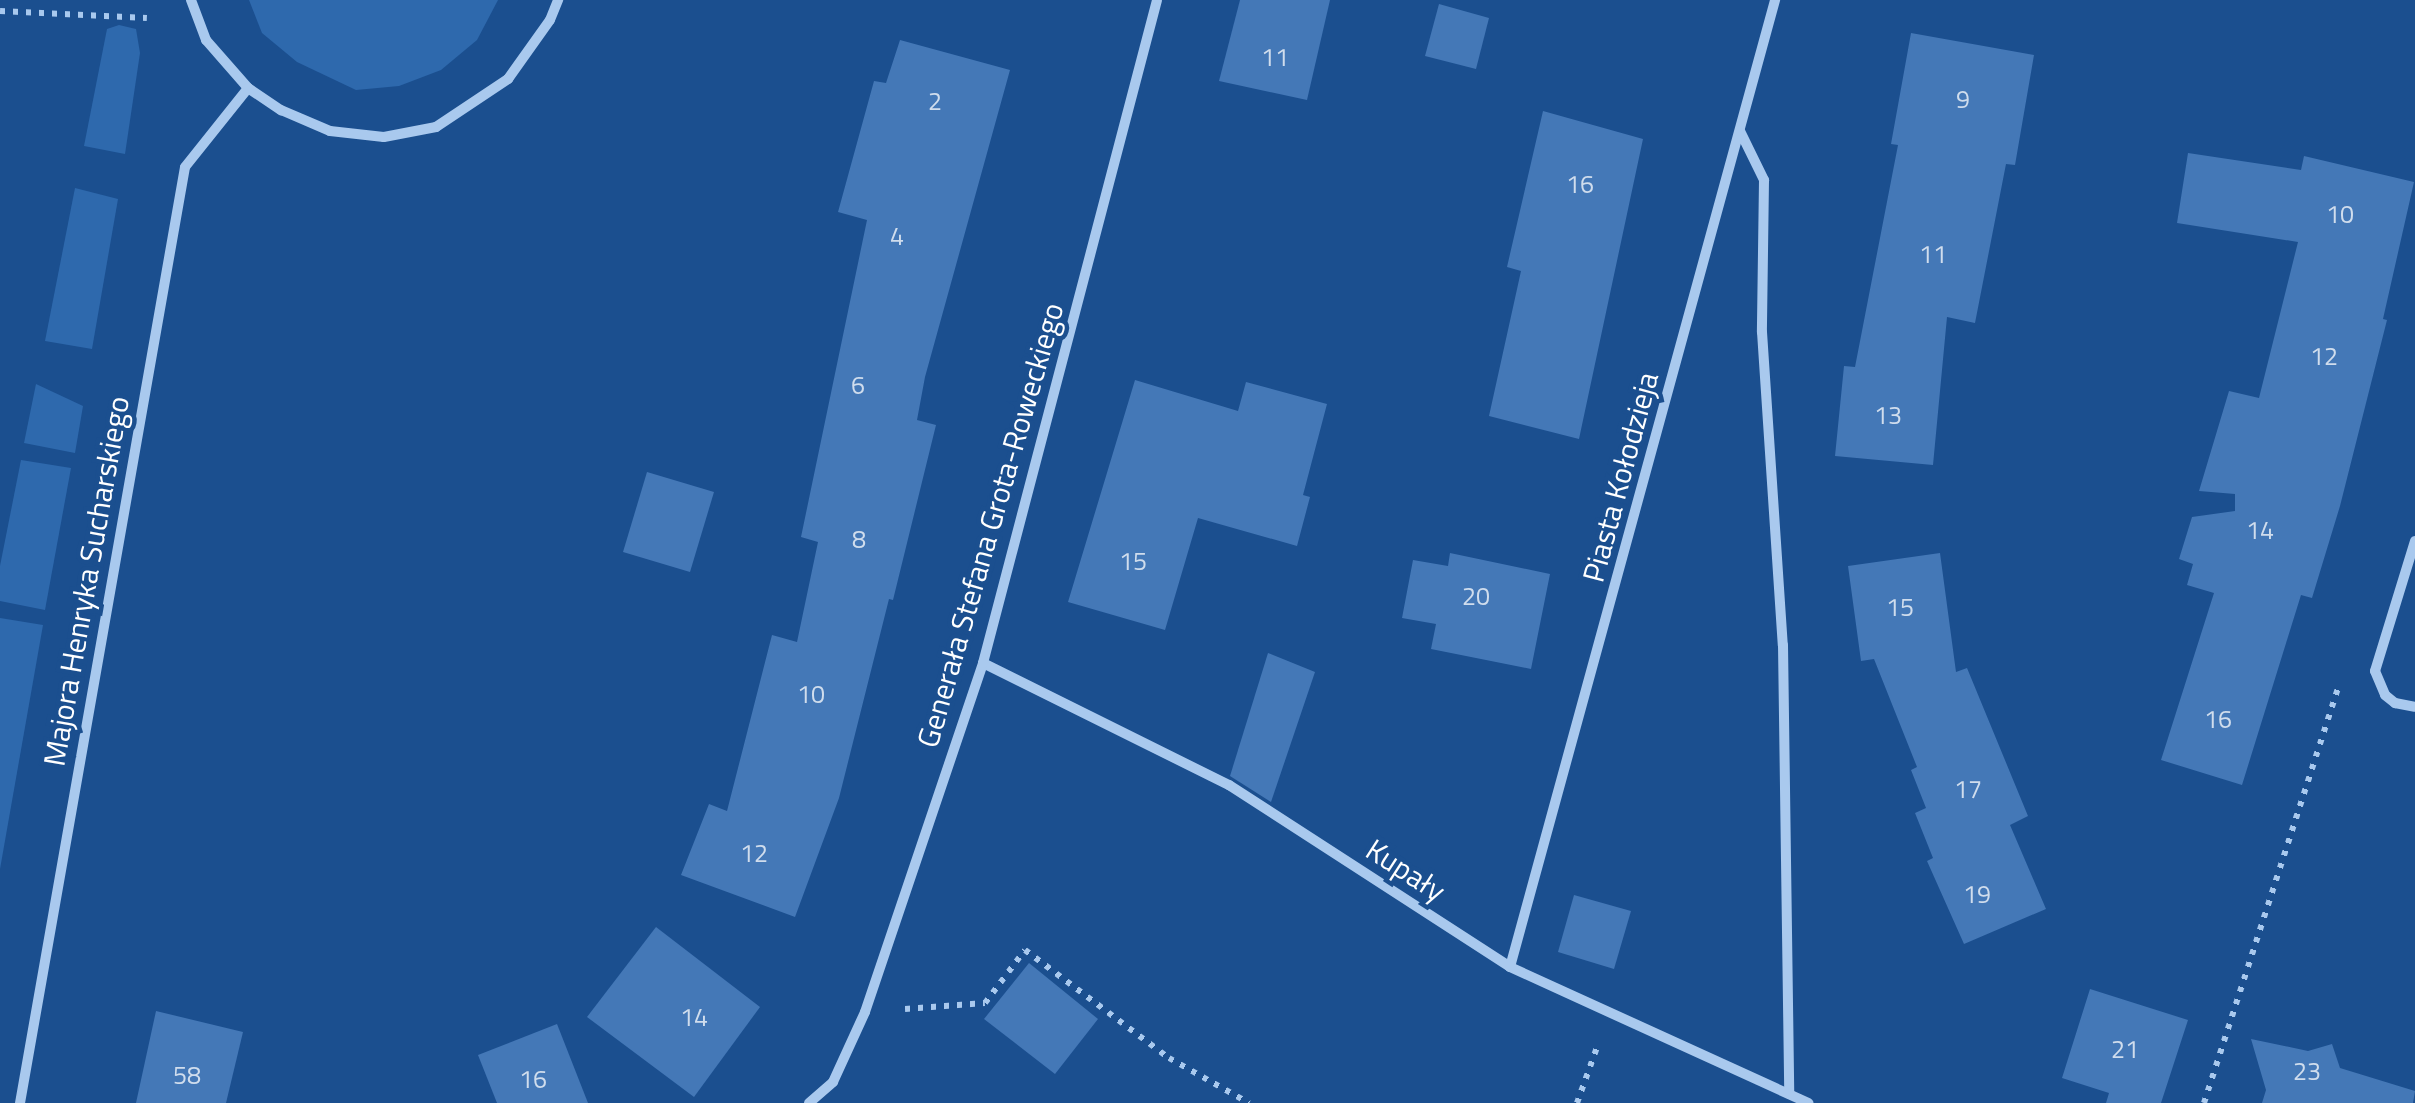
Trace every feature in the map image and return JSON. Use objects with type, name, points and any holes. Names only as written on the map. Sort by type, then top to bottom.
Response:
[{"type":"street","points":[[191,0],[206,40],[248,88],[281,110],[330,131],[384,137],[436,127],[508,79],[550,20],[558,0]]},
{"type":"street","name":"Generała Stefana Grota-Roweckiego","points":[[809,1103],[833,1082],[865,1012],[984,664],[1157,0]]},
{"type":"street","name":"Piasta Kołodzieja","points":[[1510,967],[1775,0]]},
{"type":"street","name":"Majora Henryka Sucharskiego","points":[[20,1103],[185,168],[248,88]]},
{"type":"street","points":[[1740,132],[1764,180],[1762,332],[1783,645],[1789,1094]]},
{"type":"street","points":[[2415,541],[2377,658],[2377,684],[2394,703],[2415,707]]},
{"type":"street","name":"Kupały","points":[[984,664],[1229,785],[1510,967],[1808,1103]]},
{"type":"path","points":[[0,11],[147,18]]},
{"type":"path","points":[[2204,1103],[2339,686],[2377,658]]},
{"type":"path","points":[[865,1012],[985,1004],[1025,950],[1170,1058],[1249,1103]]},
{"type":"path","points":[[1577,1103],[1609,1013]]},
{"type":"shaded area","points":[[249,0],[498,0],[477,40],[441,70],[399,86],[356,90],[297,62],[262,33]]},
{"type":"shaded area","points":[[119,25],[136,29],[140,53],[125,154],[84,146],[107,29]]},
{"type":"shaded area","points":[[75,188],[118,199],[92,349],[45,341]]},
{"type":"shaded area","points":[[36,384],[83,406],[75,453],[24,443]]},
{"type":"shaded area","points":[[21,460],[71,468],[45,610],[0,601],[0,566]]},
{"type":"shaded area","points":[[0,618],[43,625],[0,869]]},
{"type":"building","points":[[1240,0],[1330,0],[1307,100],[1219,81]]},
{"type":"building","points":[[1439,4],[1489,18],[1476,69],[1425,56]]},
{"type":"building","points":[[1911,33],[2034,55],[2015,165],[2006,164],[1975,323],[1947,317],[1933,465],[1835,456],[1844,366],[1855,367],[1898,145],[1891,144]]},
{"type":"building","points":[[900,40],[1010,70],[925,377],[917,420],[936,425],[893,600],[889,599],[839,798],[795,917],[681,875],[709,804],[727,811],[772,635],[797,642],[818,542],[801,537],[867,220],[838,212],[874,81],[886,83]]},
{"type":"building","points":[[1543,111],[1643,139],[1579,439],[1489,416],[1521,271],[1507,267]]},
{"type":"building","points":[[2188,153],[2301,170],[2304,156],[2414,182],[2383,319],[2387,320],[2340,506],[2312,598],[2301,595],[2242,785],[2161,760],[2214,593],[2187,585],[2193,564],[2179,559],[2192,517],[2235,511],[2235,494],[2199,491],[2229,391],[2259,398],[2298,242],[2177,223]]},
{"type":"building","points":[[1135,380],[1238,411],[1246,382],[1327,404],[1303,495],[1310,497],[1297,546],[1198,518],[1165,630],[1068,602]]},
{"type":"building","points":[[647,472],[714,492],[690,572],[623,552]]},
{"type":"building","points":[[1450,553],[1550,574],[1531,669],[1431,649],[1436,624],[1402,618],[1413,560],[1448,566]]},
{"type":"building","points":[[1940,553],[1956,672],[1967,668],[2028,816],[2010,825],[2046,909],[1964,944],[1927,861],[1933,858],[1915,813],[1926,808],[1911,770],[1917,767],[1874,659],[1861,661],[1848,566]]},
{"type":"building","points":[[1268,653],[1315,672],[1271,802],[1230,776]]},
{"type":"building","points":[[1574,895],[1631,911],[1614,969],[1558,952]]},
{"type":"building","points":[[656,927],[760,1007],[694,1097],[587,1017]]},
{"type":"building","points":[[1029,963],[1098,1019],[1055,1074],[984,1019]]},
{"type":"building","points":[[2090,989],[2188,1020],[2161,1103],[2106,1103],[2109,1093],[2062,1078]]},
{"type":"building","points":[[156,1011],[243,1032],[226,1103],[136,1103]]},
{"type":"building","points":[[557,1024],[588,1103],[497,1103],[478,1055]]},
{"type":"building","points":[[2251,1039],[2308,1051],[2332,1044],[2340,1068],[2415,1091],[2413,1103],[2262,1103],[2266,1090]]}]
